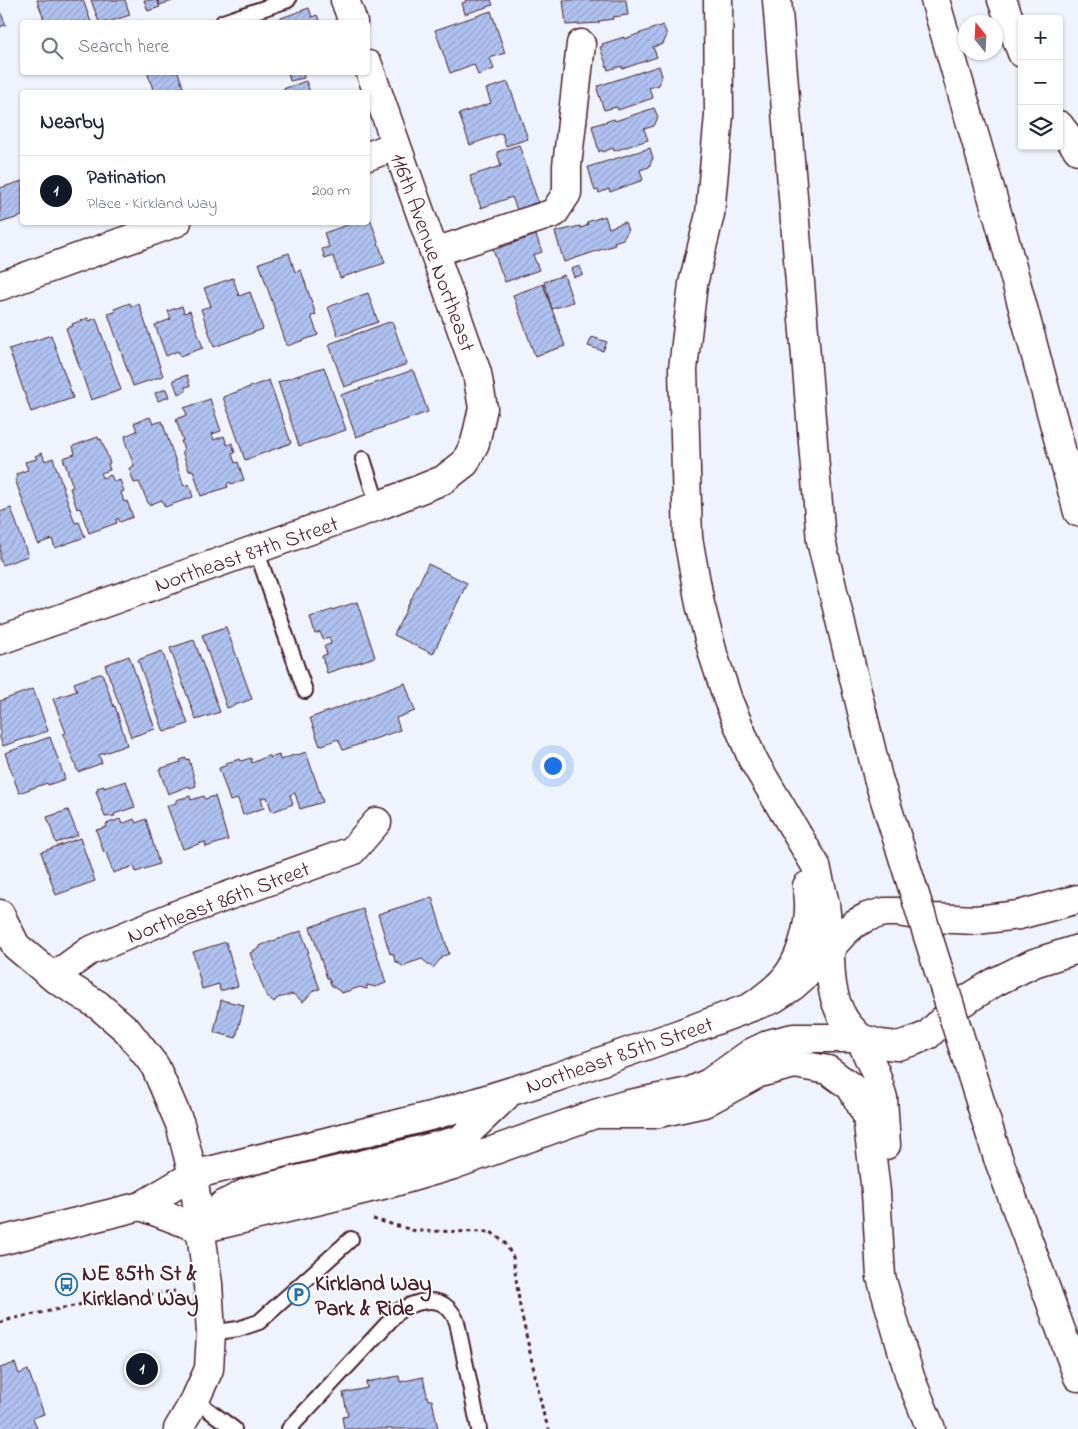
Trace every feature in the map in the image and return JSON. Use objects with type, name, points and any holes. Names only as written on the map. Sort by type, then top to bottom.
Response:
[{"type":"main road","points":[[345,0],[352,20]]},
{"type":"main road","points":[[718,0],[719,115],[710,214],[693,284],[683,369],[688,538],[700,604],[713,654],[728,700],[752,758],[816,866],[825,904],[830,949],[830,974],[834,996],[844,1019],[860,1038],[875,1072],[883,1098],[886,1148],[876,1192]]},
{"type":"main road","points":[[777,0],[821,541],[878,778],[998,1158],[1078,1376]]},
{"type":"main road","points":[[935,0],[1002,230],[1078,512]]},
{"type":"main road","points":[[1002,0],[1018,42]]},
{"type":"main road","points":[[435,252],[554,213],[567,193],[567,166],[580,44]]},
{"type":"main road","name":"116th Avenue Northeast","points":[[370,71],[477,373],[483,408],[476,443]]},
{"type":"main road","points":[[1063,130],[1078,150]]},
{"type":"main road","points":[[370,155],[395,146]]},
{"type":"main road","points":[[0,286],[169,225]]},
{"type":"main road","name":"Northeast 87th Street","points":[[0,640],[378,506],[443,480],[465,463],[476,443]]},
{"type":"main road","points":[[754,1006],[780,984],[793,965],[803,945],[808,920],[810,897],[804,870],[784,811]]},
{"type":"main road","name":"Northeast 86th Street","points":[[53,977],[88,951],[186,911],[352,852],[378,822]]},
{"type":"main road","name":"Northeast 85th Street","points":[[0,1241],[140,1206],[193,1175],[438,1114],[666,1039],[754,1006],[773,998],[793,986],[812,969],[854,924],[867,917],[884,912],[898,912],[933,918],[976,920],[1019,915],[1078,899]]},
{"type":"main road","points":[[0,914],[16,946],[53,977],[98,1005],[127,1030],[155,1066],[180,1124],[193,1175],[208,1284],[211,1333],[209,1369],[195,1400],[178,1429]]},
{"type":"main road","points":[[140,1206],[201,1229],[391,1183],[444,1167],[595,1114],[625,1105],[689,1092],[710,1083],[752,1053],[772,1043],[793,1038],[860,1038],[880,1044],[897,1046],[928,1035],[958,1005],[995,982],[1034,963],[1078,949]]},
{"type":"main road","points":[[595,1114],[654,1114],[704,1103],[759,1072],[794,1064],[828,1070],[851,1087],[867,1116],[876,1192],[881,1277],[910,1377],[931,1429]]},
{"type":"main road","points":[[201,1229],[223,1205],[248,1192],[460,1140],[509,1092]]},
{"type":"lane","points":[[229,20],[288,0]]},
{"type":"lane","points":[[363,459],[378,506]]},
{"type":"lane","points":[[256,549],[305,690]]},
{"type":"lane","points":[[211,1333],[238,1329],[259,1322],[351,1239]]},
{"type":"lane","points":[[289,1429],[400,1310],[415,1302],[433,1301],[447,1307],[457,1322],[479,1429]]},
{"type":"lane","points":[[195,1400],[234,1429]]},
{"type":"path","points":[[373,1219],[416,1231],[491,1232],[505,1243],[514,1257],[526,1333],[544,1416],[549,1429]]},
{"type":"path","points":[[0,1323],[83,1304],[176,1290]]},
{"type":"building","points":[[37,0],[83,0],[90,20],[44,20]]},
{"type":"building","points":[[91,0],[125,0],[130,15],[114,20],[98,20]]},
{"type":"building","points":[[144,0],[157,0],[160,7],[148,11]]},
{"type":"building","points":[[158,0],[173,0],[173,1],[159,5]]},
{"type":"building","points":[[465,0],[491,0],[493,5],[465,14],[462,3],[466,2]]},
{"type":"building","points":[[563,0],[626,0],[628,15],[613,17],[613,19],[599,21],[599,23],[566,25]]},
{"type":"building","points":[[309,8],[312,17],[317,15],[319,20],[276,20]]},
{"type":"building","points":[[491,11],[505,53],[490,58],[494,69],[478,75],[474,64],[450,73],[435,30]]},
{"type":"building","points":[[0,14],[6,25],[0,28]]},
{"type":"building","points":[[663,25],[667,35],[663,44],[653,47],[657,57],[622,69],[622,66],[608,70],[600,47],[603,46],[602,44],[624,37],[624,39]]},
{"type":"building","points":[[659,66],[662,76],[659,85],[649,88],[653,98],[618,110],[617,107],[604,110],[597,89],[598,86]]},
{"type":"building","points":[[148,75],[179,75],[183,87],[173,90],[153,90]]},
{"type":"building","points":[[289,75],[304,75],[304,78],[290,81]]},
{"type":"building","points":[[306,81],[309,90],[284,90]]},
{"type":"building","points":[[508,82],[528,139],[506,146],[502,133],[470,145],[459,114],[491,103],[486,89]]},
{"type":"building","points":[[654,108],[658,117],[654,126],[644,129],[648,140],[614,151],[613,148],[599,152],[592,126],[614,119],[615,121]]},
{"type":"building","points":[[519,145],[538,202],[517,210],[512,197],[481,208],[470,176],[501,166],[497,152]]},
{"type":"building","points":[[650,148],[653,158],[649,167],[640,170],[643,180],[610,192],[609,189],[599,193],[598,190],[595,191],[588,167]]},
{"type":"building","points":[[20,182],[20,217],[0,223],[0,188]]},
{"type":"building","points":[[605,216],[609,228],[625,222],[628,231],[623,239],[614,242],[615,245],[564,262],[555,232],[580,226],[581,228],[588,225],[587,222]]},
{"type":"building","points":[[370,218],[385,263],[340,278],[333,256],[325,259],[322,249],[329,247],[324,233],[347,225],[370,225]]},
{"type":"building","points":[[536,235],[542,252],[533,255],[539,270],[505,282],[493,250]]},
{"type":"building","points":[[289,253],[295,272],[301,270],[316,315],[311,316],[318,335],[287,346],[259,263]]},
{"type":"building","points":[[580,266],[583,275],[574,277],[571,269]]},
{"type":"building","points":[[564,275],[573,302],[552,309],[544,282]]},
{"type":"building","points":[[233,278],[239,296],[250,292],[263,329],[214,347],[201,309],[211,306],[204,288]]},
{"type":"building","points":[[543,284],[565,346],[535,356],[513,295]]},
{"type":"building","points":[[368,293],[378,322],[338,336],[328,307]]},
{"type":"building","points":[[130,303],[131,306],[139,304],[163,376],[133,386],[108,314],[115,312],[114,309]]},
{"type":"building","points":[[182,306],[184,313],[190,311],[203,348],[180,356],[178,351],[166,356],[155,325],[171,319],[168,311]]},
{"type":"building","points":[[88,318],[89,321],[96,318],[121,390],[91,400],[66,328]]},
{"type":"building","points":[[392,321],[407,364],[344,387],[329,344]]},
{"type":"building","points":[[51,335],[73,398],[31,412],[9,349]]},
{"type":"building","points":[[592,337],[607,342],[603,351],[588,346]]},
{"type":"building","points":[[324,367],[346,430],[299,446],[278,382]]},
{"type":"building","points":[[413,370],[428,412],[356,437],[341,395]]},
{"type":"building","points":[[187,375],[190,386],[185,387],[186,391],[178,394],[173,380]]},
{"type":"building","points":[[269,380],[291,443],[245,460],[223,397]]},
{"type":"building","points":[[166,389],[169,397],[158,401],[155,393]]},
{"type":"building","points":[[210,399],[221,431],[212,434],[214,440],[224,436],[227,445],[232,443],[235,453],[232,454],[235,463],[238,462],[244,480],[231,484],[230,482],[227,484],[228,487],[201,496],[193,470],[189,471],[182,451],[184,450],[181,441],[183,441],[176,419],[187,415],[184,408]]},
{"type":"building","points":[[150,417],[153,424],[162,421],[184,486],[189,484],[193,497],[165,507],[162,500],[149,505],[139,482],[134,483],[129,468],[134,466],[125,436],[137,431],[134,423]]},
{"type":"building","points":[[98,437],[99,440],[101,439],[110,463],[108,464],[110,470],[101,473],[102,478],[111,475],[114,482],[120,480],[124,491],[121,492],[124,502],[127,501],[133,517],[120,522],[118,518],[116,519],[117,523],[89,533],[80,508],[77,509],[70,488],[73,487],[63,458],[75,454],[73,446]]},
{"type":"building","points":[[42,453],[45,461],[53,458],[75,523],[79,522],[85,537],[55,548],[52,539],[38,544],[15,479],[17,478],[16,474],[28,470],[25,462],[37,459],[35,456]]},
{"type":"building","points":[[11,508],[28,556],[3,565],[0,561],[0,512]]},
{"type":"building","points":[[428,564],[467,583],[433,654],[394,635]]},
{"type":"building","points":[[357,602],[375,657],[327,673],[322,656],[327,654],[324,646],[331,644],[329,637],[323,639],[320,632],[315,634],[310,617]]},
{"type":"building","points":[[226,627],[252,699],[227,708],[202,635]]},
{"type":"building","points":[[194,640],[220,712],[196,720],[170,648]]},
{"type":"building","points":[[162,651],[188,724],[164,732],[138,660]]},
{"type":"building","points":[[129,656],[155,729],[131,737],[105,665]]},
{"type":"building","points":[[102,673],[127,745],[99,755],[102,763],[78,772],[63,734],[66,733],[53,699],[77,691],[74,683]]},
{"type":"building","points":[[405,683],[415,711],[396,718],[400,730],[343,750],[338,739],[320,746],[310,718]]},
{"type":"building","points":[[33,689],[48,731],[3,746],[0,738],[0,701]]},
{"type":"building","points":[[50,737],[65,779],[19,793],[5,753]]},
{"type":"building","points":[[306,752],[323,802],[300,809],[295,793],[290,795],[293,804],[272,812],[267,797],[261,798],[264,808],[243,815],[238,799],[230,801],[219,768],[227,765],[226,763],[251,758],[252,763],[270,755],[270,758],[279,755],[280,760]]},
{"type":"building","points":[[186,758],[186,760],[189,759],[196,786],[190,788],[189,786],[168,794],[159,769],[181,762],[180,760]]},
{"type":"building","points":[[126,781],[135,807],[114,814],[115,816],[105,817],[96,791],[98,791],[97,788],[104,786],[104,788]]},
{"type":"building","points":[[190,796],[191,800],[204,796],[205,799],[215,796],[228,840],[206,847],[205,842],[183,849],[167,806],[176,803],[176,800]]},
{"type":"building","points":[[68,810],[78,835],[56,843],[47,817]]},
{"type":"building","points":[[120,819],[122,824],[134,819],[136,823],[146,819],[159,864],[136,872],[134,866],[113,873],[96,830],[107,827],[106,824]]},
{"type":"building","points":[[80,838],[95,881],[56,895],[41,852]]},
{"type":"building","points":[[432,897],[449,954],[443,956],[433,968],[422,959],[407,964],[404,967],[395,961],[393,953],[390,954],[378,914]]},
{"type":"building","points":[[363,909],[386,983],[376,987],[367,985],[367,989],[360,987],[342,993],[331,985],[329,978],[327,978],[310,927]]},
{"type":"building","points":[[301,931],[320,989],[314,990],[303,1002],[293,994],[278,998],[274,1002],[266,995],[250,953],[260,948],[259,946]]},
{"type":"building","points":[[226,942],[238,986],[220,991],[219,984],[202,989],[193,952]]},
{"type":"building","points":[[221,1000],[244,1005],[236,1038],[214,1032]]},
{"type":"building","points":[[15,1363],[19,1374],[28,1370],[44,1414],[33,1418],[37,1428],[35,1429],[0,1429],[0,1368]]},
{"type":"building","points":[[399,1376],[400,1382],[423,1377],[428,1400],[432,1400],[438,1429],[344,1429],[342,1417],[348,1416],[343,1393],[367,1388],[366,1382]]},
{"type":"place","name":"NE 85th St & Kirkland Way","points":[[66,1285]]},
{"type":"place","name":"Kirkland Way Park & Ride","points":[[299,1295]]},
{"type":"place","name":"Patination","points":[[142,1369]]}]
